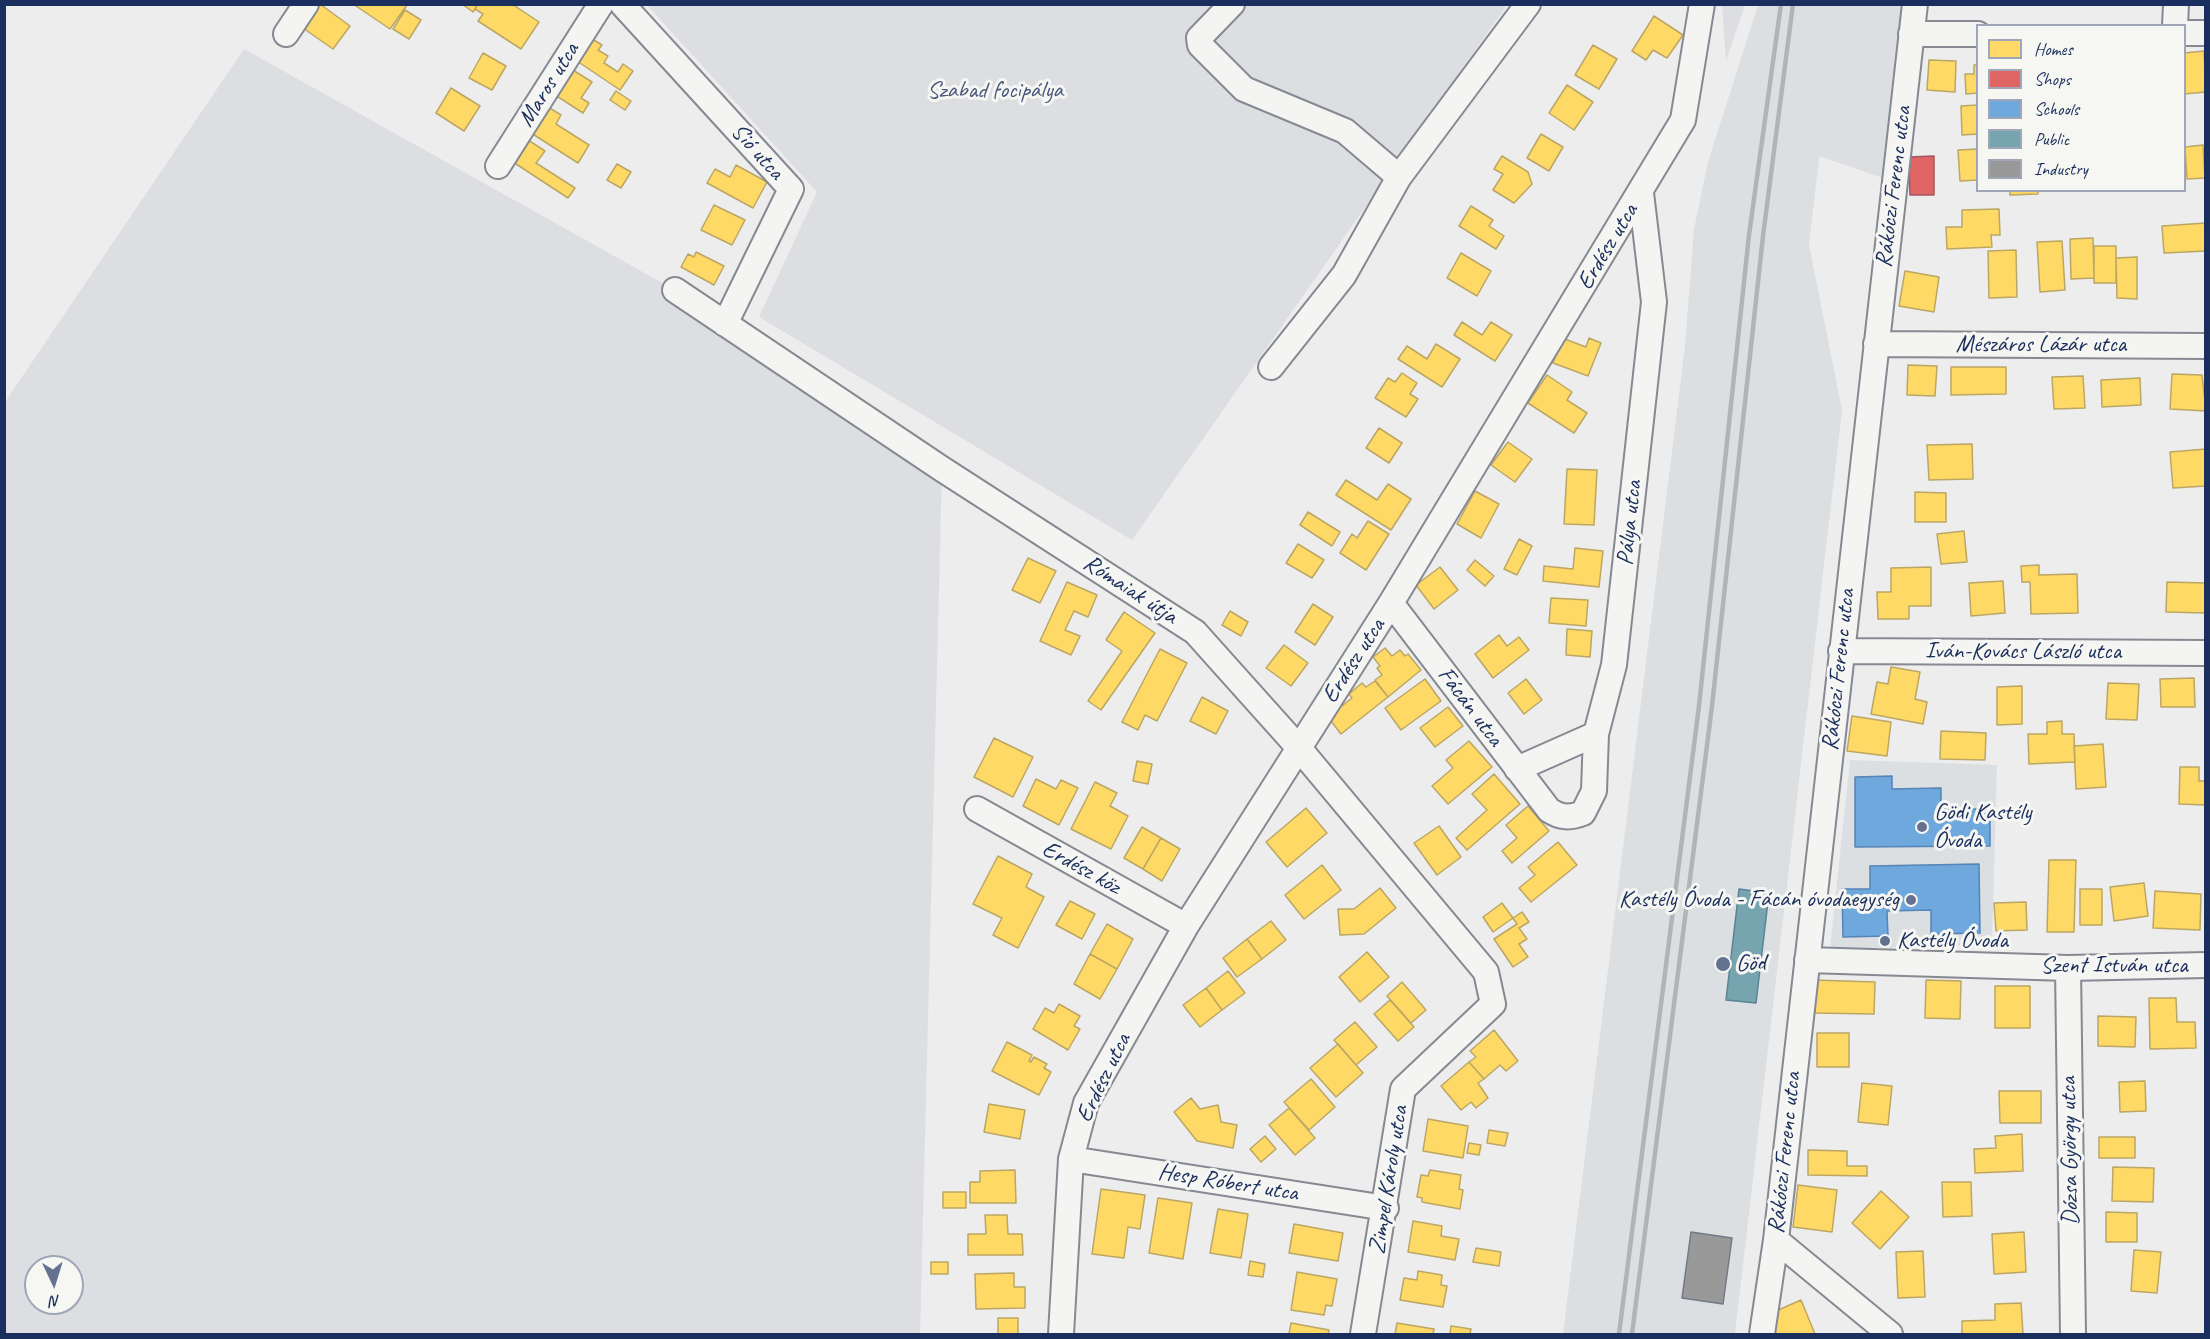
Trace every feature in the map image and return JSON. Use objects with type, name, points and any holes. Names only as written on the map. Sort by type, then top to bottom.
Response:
[{"type":"street","points":[[286,34],[306,4]]},
{"type":"street","name":"Maros utca","points":[[498,166],[601,4]]},
{"type":"street","name":"Sió utca","points":[[622,4],[791,189],[725,324]]},
{"type":"street","points":[[1232,4],[1199,38],[1200,45],[1244,89],[1345,131],[1399,177]]},
{"type":"street","points":[[1270,367],[1344,275],[1399,177],[1528,4]]},
{"type":"street","name":"Erdész utca","points":[[1061,1335],[1071,1159],[1086,1103],[1185,926],[1391,603],[1641,193],[1683,120],[1702,4]]},
{"type":"street","name":"Rákóczi Ferenc utca","points":[[1761,1335],[1776,1240],[1915,4]]},
{"type":"street","points":[[2175,24],[2176,4]]},
{"type":"street","points":[[2186,33],[2205,33]]},
{"type":"street","points":[[1911,34],[1976,34]]},
{"type":"street","name":"Pálya utca","points":[[1549,810],[1558,816],[1571,817],[1583,813],[1589,805],[1594,791],[1596,734],[1614,665],[1654,302],[1641,193]]},
{"type":"street","name":"Rómaiak útja","points":[[675,290],[942,469],[1195,632],[1298,747],[1486,972],[1492,992]]},
{"type":"street","name":"Mészáros Lázár utca","points":[[1876,344],[2205,346]]},
{"type":"street","name":"Fácán utca","points":[[1391,603],[1549,810]]},
{"type":"street","name":"Iván-Kovács László utca","points":[[1841,651],[2205,652]]},
{"type":"street","points":[[1517,769],[1596,734]]},
{"type":"street","name":"Erdész köz","points":[[977,809],[1185,926]]},
{"type":"street","name":"Szent István utca","points":[[1806,960],[2068,968],[2205,965]]},
{"type":"street","name":"Dózsa György utca","points":[[2068,968],[2073,1335]]},
{"type":"street","name":"Zimpel Károly utca","points":[[1363,1335],[1386,1208],[1403,1089],[1493,1004],[1492,992]]},
{"type":"street","name":"Hesp Róbert utca","points":[[1071,1159],[1386,1208]]},
{"type":"street","points":[[1776,1240],[1890,1335]]},
{"type":"shaded area","points":[[1758,5],[1837,5],[1809,245],[1842,410],[1735,1334],[1563,1334],[1685,346],[1694,229],[1708,162]]},
{"type":"shaded area","points":[[1850,760],[1997,765],[1992,945],[1830,949]]},
{"type":"green space","name":"Szabad focipálya","points":[[647,5],[1507,5],[1132,540],[759,317],[817,192]]},
{"type":"green space","points":[[1722,5],[1745,5],[1726,61]]},
{"type":"green space","points":[[1837,5],[1903,5],[1883,178],[1819,156]]},
{"type":"green space","points":[[244,49],[675,290],[942,469],[920,1334],[5,1334],[5,402]]},
{"type":"building: Homes","points":[[315,4],[320,4],[350,26],[333,49],[300,26]]},
{"type":"building: Homes","points":[[353,4],[407,4],[407,5],[390,29]]},
{"type":"building: Homes","points":[[462,4],[478,4],[473,12]]},
{"type":"building: Homes","points":[[478,4],[512,4],[539,22],[521,49],[478,21],[483,14],[475,9]]},
{"type":"building: Homes","points":[[405,10],[421,20],[409,39],[393,29]]},
{"type":"building: Homes","points":[[1654,16],[1683,35],[1667,58],[1653,50],[1646,60],[1632,51]]},
{"type":"building: Homes","points":[[589,37],[602,45],[598,50],[608,56],[604,63],[618,72],[623,64],[633,71],[620,90],[574,59]]},
{"type":"building: Homes","points":[[1593,45],[1617,59],[1599,89],[1575,75]]},
{"type":"building: Homes","points":[[2204,51],[2206,92],[2186,94],[2186,53]]},
{"type":"building: Homes","points":[[483,53],[506,66],[492,90],[469,78]]},
{"type":"building: Homes","points":[[1929,60],[1956,61],[1955,92],[1927,90]]},
{"type":"building: Homes","points":[[1974,65],[1976,65],[1976,93],[1966,94],[1965,74],[1974,74]]},
{"type":"building: Homes","points":[[568,67],[592,82],[581,98],[589,103],[583,113],[552,93]]},
{"type":"building: Homes","points":[[1567,85],[1593,102],[1574,130],[1549,113]]},
{"type":"building: Homes","points":[[451,88],[480,106],[464,131],[436,113]]},
{"type":"building: Homes","points":[[616,91],[631,101],[625,110],[610,100]]},
{"type":"building: Homes","points":[[545,105],[561,115],[556,124],[589,145],[578,163],[528,131]]},
{"type":"building: Homes","points":[[1976,105],[1976,134],[1962,135],[1961,106]]},
{"type":"building: Homes","points":[[1541,134],[1563,147],[1549,171],[1527,158]]},
{"type":"building: Homes","points":[[525,138],[545,151],[536,163],[575,188],[568,198],[510,160]]},
{"type":"building: Homes","points":[[2203,145],[2205,178],[2187,179],[2186,147]]},
{"type":"building: Homes","points":[[1976,149],[1976,180],[1960,181],[1958,150]]},
{"type":"building: Homes","points":[[1502,156],[1528,172],[1532,184],[1514,203],[1493,190],[1503,174],[1494,169]]},
{"type":"building: Homes","points":[[617,164],[631,172],[621,188],[607,180]]},
{"type":"building: Homes","points":[[736,165],[767,182],[753,208],[707,183],[715,169],[730,177]]},
{"type":"building: Homes","points":[[2010,192],[2038,192],[2038,194],[2010,195]]},
{"type":"building: Homes","points":[[714,205],[745,220],[732,245],[701,230]]},
{"type":"building: Homes","points":[[1471,206],[1493,220],[1489,226],[1504,236],[1496,249],[1459,226]]},
{"type":"building: Homes","points":[[1999,209],[2000,235],[1991,235],[1992,247],[1947,249],[1946,227],[1962,227],[1962,210]]},
{"type":"building: Homes","points":[[2206,223],[2206,251],[2164,253],[2162,226]]},
{"type":"building: Homes","points":[[2093,238],[2094,278],[2071,279],[2070,239]]},
{"type":"building: Homes","points":[[2062,241],[2065,290],[2040,292],[2037,242]]},
{"type":"building: Homes","points":[[2094,246],[2116,246],[2116,283],[2094,283]]},
{"type":"building: Homes","points":[[2016,250],[2017,297],[1989,298],[1988,251]]},
{"type":"building: Homes","points":[[696,252],[724,266],[714,285],[681,267],[688,254],[694,257]]},
{"type":"building: Homes","points":[[1461,253],[1491,271],[1477,296],[1447,278]]},
{"type":"building: Homes","points":[[2137,257],[2137,299],[2117,298],[2116,258]]},
{"type":"building: Homes","points":[[1905,271],[1939,277],[1934,312],[1899,306]]},
{"type":"building: Homes","points":[[1462,322],[1482,335],[1491,322],[1512,335],[1495,361],[1454,335]]},
{"type":"building: Homes","points":[[1562,338],[1586,347],[1589,338],[1601,343],[1588,376],[1553,363]]},
{"type":"building: Homes","points":[[1436,344],[1460,359],[1442,387],[1398,359],[1407,346],[1427,359]]},
{"type":"building: Homes","points":[[1908,365],[1937,366],[1935,396],[1907,395]]},
{"type":"building: Homes","points":[[1951,367],[2006,367],[2006,394],[1951,395]]},
{"type":"building: Homes","points":[[1402,373],[1417,383],[1410,394],[1418,399],[1406,417],[1375,398],[1388,378],[1395,382]]},
{"type":"building: Homes","points":[[2172,374],[2202,375],[2206,411],[2170,409]]},
{"type":"building: Homes","points":[[1547,375],[1572,392],[1567,400],[1587,413],[1574,433],[1528,403]]},
{"type":"building: Homes","points":[[2083,376],[2085,408],[2054,409],[2052,377]]},
{"type":"building: Homes","points":[[2140,378],[2141,405],[2102,407],[2101,380]]},
{"type":"building: Homes","points":[[1379,428],[1402,443],[1389,463],[1366,448]]},
{"type":"building: Homes","points":[[1508,442],[1532,459],[1515,482],[1491,465]]},
{"type":"building: Homes","points":[[1972,444],[1973,479],[1929,480],[1927,445]]},
{"type":"building: Homes","points":[[2206,449],[2206,486],[2173,488],[2170,452]]},
{"type":"building: Homes","points":[[1567,469],[1597,470],[1594,525],[1564,524]]},
{"type":"building: Homes","points":[[1346,480],[1377,500],[1388,484],[1411,499],[1391,530],[1336,495]]},
{"type":"building: Homes","points":[[1475,491],[1499,504],[1481,538],[1457,524]]},
{"type":"building: Homes","points":[[1915,492],[1946,493],[1946,522],[1915,522]]},
{"type":"building: Homes","points":[[1308,512],[1340,532],[1332,546],[1300,525]]},
{"type":"building: Homes","points":[[1368,521],[1389,534],[1366,570],[1340,553],[1352,534],[1357,538]]},
{"type":"building: Homes","points":[[1964,531],[1967,562],[1941,564],[1937,534]]},
{"type":"building: Homes","points":[[1519,539],[1532,546],[1517,575],[1504,569]]},
{"type":"building: Homes","points":[[1298,544],[1324,560],[1312,578],[1286,563]]},
{"type":"building: Homes","points":[[1575,548],[1603,551],[1599,587],[1543,581],[1544,566],[1573,569]]},
{"type":"building: Homes","points":[[1028,558],[1056,571],[1040,603],[1012,590]]},
{"type":"building: Homes","points":[[1475,560],[1494,576],[1485,586],[1467,570]]},
{"type":"building: Homes","points":[[2039,565],[2039,575],[2077,574],[2078,613],[2031,614],[2030,582],[2022,582],[2021,566]]},
{"type":"building: Homes","points":[[1440,567],[1458,590],[1434,609],[1416,585]]},
{"type":"building: Homes","points":[[1931,567],[1931,606],[1909,606],[1909,619],[1878,619],[1877,592],[1891,592],[1891,568]]},
{"type":"building: Homes","points":[[2003,581],[2005,613],[1971,616],[1969,583]]},
{"type":"building: Homes","points":[[1067,582],[1097,595],[1088,617],[1074,611],[1065,630],[1080,636],[1071,655],[1040,641]]},
{"type":"building: Homes","points":[[2167,582],[2206,583],[2206,613],[2166,612]]},
{"type":"building: Homes","points":[[1551,598],[1588,600],[1586,626],[1549,623]]},
{"type":"building: Homes","points":[[1313,604],[1333,617],[1315,645],[1295,632]]},
{"type":"building: Homes","points":[[1230,611],[1248,622],[1241,636],[1222,625]]},
{"type":"building: Homes","points":[[1124,612],[1155,633],[1101,710],[1088,701],[1122,651],[1106,640]]},
{"type":"building: Homes","points":[[1567,629],[1592,631],[1590,657],[1566,655]]},
{"type":"building: Homes","points":[[1499,635],[1507,646],[1519,637],[1529,650],[1493,678],[1475,654]]},
{"type":"building: Homes","points":[[1284,645],[1308,663],[1291,686],[1266,668]]},
{"type":"building: Homes","points":[[1385,648],[1392,656],[1400,650],[1405,656],[1408,654],[1421,670],[1388,697],[1375,680],[1382,675],[1377,668],[1380,666],[1373,657]]},
{"type":"building: Homes","points":[[1160,649],[1187,663],[1157,721],[1145,715],[1138,730],[1122,722]]},
{"type":"building: Homes","points":[[1891,667],[1920,672],[1915,699],[1927,702],[1923,724],[1871,714],[1877,682],[1888,684]]},
{"type":"building: Homes","points":[[2194,678],[2195,707],[2161,707],[2160,679]]},
{"type":"building: Homes","points":[[1425,679],[1441,701],[1401,730],[1385,708]]},
{"type":"building: Homes","points":[[1526,679],[1542,700],[1524,714],[1508,693]]},
{"type":"building: Homes","points":[[1375,681],[1388,697],[1341,734],[1328,717],[1352,698],[1349,694],[1362,683],[1366,687]]},
{"type":"building: Homes","points":[[2108,683],[2139,684],[2137,720],[2106,719]]},
{"type":"building: Homes","points":[[2022,686],[2022,724],[1997,725],[1997,687]]},
{"type":"building: Homes","points":[[1202,697],[1228,711],[1216,734],[1190,721]]},
{"type":"building: Homes","points":[[1448,707],[1463,726],[1435,747],[1420,728]]},
{"type":"building: Homes","points":[[1852,716],[1891,722],[1887,756],[1847,751]]},
{"type":"building: Homes","points":[[2062,721],[2062,734],[2074,734],[2075,762],[2029,764],[2028,734],[2047,734],[2047,722]]},
{"type":"building: Homes","points":[[1941,731],[1986,733],[1985,760],[1940,759]]},
{"type":"building: Homes","points":[[994,738],[1033,757],[1013,797],[974,777]]},
{"type":"building: Homes","points":[[1469,741],[1492,767],[1448,804],[1432,786],[1453,768],[1446,760]]},
{"type":"building: Homes","points":[[2103,744],[2106,787],[2076,789],[2074,746]]},
{"type":"building: Homes","points":[[1137,761],[1152,764],[1148,784],[1133,781]]},
{"type":"building: Homes","points":[[2180,767],[2199,767],[2199,781],[2206,781],[2206,805],[2179,804]]},
{"type":"building: Homes","points":[[1494,774],[1520,804],[1467,850],[1456,838],[1487,810],[1472,794]]},
{"type":"building: Homes","points":[[1036,779],[1056,789],[1061,780],[1078,788],[1059,825],[1023,806]]},
{"type":"building: Homes","points":[[1095,782],[1117,793],[1110,806],[1128,816],[1111,849],[1071,829]]},
{"type":"building: Homes","points":[[1528,806],[1549,831],[1512,863],[1502,851],[1517,838],[1506,825]]},
{"type":"building: Homes","points":[[1306,808],[1327,833],[1287,867],[1266,842]]},
{"type":"building: Homes","points":[[1439,826],[1461,857],[1437,875],[1414,843]]},
{"type":"building: Homes","points":[[1142,827],[1161,838],[1143,869],[1124,858]]},
{"type":"building: Homes","points":[[1161,838],[1180,849],[1162,881],[1143,869]]},
{"type":"building: Homes","points":[[1558,842],[1577,865],[1531,902],[1519,888],[1535,875],[1528,867]]},
{"type":"building: Homes","points":[[998,856],[1032,874],[1026,887],[1044,897],[1018,948],[993,935],[1002,918],[973,904]]},
{"type":"building: Homes","points":[[2049,860],[2076,860],[2074,932],[2047,932]]},
{"type":"building: Homes","points":[[1322,865],[1341,890],[1304,919],[1285,895]]},
{"type":"building: Homes","points":[[2144,883],[2148,916],[2114,921],[2110,887]]},
{"type":"building: Homes","points":[[1380,888],[1396,908],[1364,934],[1340,935],[1338,909],[1354,909]]},
{"type":"building: Homes","points":[[2080,889],[2102,889],[2102,925],[2080,925]]},
{"type":"building: Homes","points":[[2155,891],[2201,894],[2200,930],[2153,928]]},
{"type":"building: Homes","points":[[1070,901],[1095,914],[1082,939],[1056,925]]},
{"type":"building: Homes","points":[[2026,902],[2027,930],[1996,931],[1994,903]]},
{"type":"building: Homes","points":[[1502,903],[1513,918],[1493,932],[1483,917]]},
{"type":"building: Homes","points":[[1522,912],[1529,922],[1519,928],[1527,939],[1519,944],[1528,957],[1513,967],[1494,939],[1517,924],[1513,918]]},
{"type":"building: Homes","points":[[1271,921],[1286,940],[1262,959],[1247,939]]},
{"type":"building: Homes","points":[[1107,924],[1133,939],[1117,969],[1090,954]]},
{"type":"building: Homes","points":[[1247,939],[1262,959],[1237,977],[1223,958]]},
{"type":"building: Homes","points":[[1367,952],[1389,977],[1360,1002],[1339,977]]},
{"type":"building: Homes","points":[[1090,954],[1117,969],[1100,999],[1074,984]]},
{"type":"building: Homes","points":[[1228,971],[1245,993],[1222,1010],[1206,988]]},
{"type":"building: Homes","points":[[1814,980],[1875,982],[1874,1014],[1813,1013]]},
{"type":"building: Homes","points":[[1926,980],[1961,981],[1960,1019],[1925,1018]]},
{"type":"building: Homes","points":[[1402,982],[1426,1010],[1411,1023],[1387,996]]},
{"type":"building: Homes","points":[[1995,986],[2030,986],[2030,1028],[1995,1028]]},
{"type":"building: Homes","points":[[1206,988],[1222,1010],[1200,1027],[1183,1005]]},
{"type":"building: Homes","points":[[2149,998],[2176,998],[2177,1022],[2195,1022],[2196,1048],[2150,1049]]},
{"type":"building: Homes","points":[[1390,1000],[1414,1027],[1398,1041],[1374,1014]]},
{"type":"building: Homes","points":[[1059,1004],[1080,1016],[1074,1026],[1080,1029],[1068,1050],[1033,1029],[1045,1008],[1054,1013]]},
{"type":"building: Homes","points":[[2098,1016],[2136,1017],[2135,1047],[2098,1046]]},
{"type":"building: Homes","points":[[1355,1022],[1377,1047],[1356,1065],[1334,1040]]},
{"type":"building: Homes","points":[[1494,1030],[1518,1061],[1506,1071],[1500,1065],[1484,1079],[1469,1062],[1476,1057],[1470,1051]]},
{"type":"building: Homes","points":[[1817,1033],[1849,1033],[1849,1067],[1817,1067]]},
{"type":"building: Homes","points":[[1007,1042],[1032,1055],[1029,1061],[1031,1062],[1034,1057],[1047,1064],[1044,1068],[1051,1072],[1039,1095],[992,1071]]},
{"type":"building: Homes","points":[[1338,1044],[1363,1073],[1336,1097],[1310,1068]]},
{"type":"building: Homes","points":[[1469,1062],[1484,1079],[1478,1083],[1488,1098],[1476,1108],[1471,1102],[1461,1110],[1441,1086]]},
{"type":"building: Homes","points":[[1311,1079],[1335,1107],[1309,1130],[1284,1102]]},
{"type":"building: Homes","points":[[2145,1081],[2146,1111],[2120,1112],[2119,1082]]},
{"type":"building: Homes","points":[[1862,1083],[1892,1086],[1888,1125],[1858,1122]]},
{"type":"building: Homes","points":[[1999,1091],[2041,1091],[2041,1123],[2000,1123]]},
{"type":"building: Homes","points":[[1191,1098],[1200,1109],[1218,1105],[1221,1122],[1237,1125],[1233,1148],[1197,1141],[1174,1112]]},
{"type":"building: Homes","points":[[989,1104],[1025,1110],[1020,1139],[984,1132]]},
{"type":"building: Homes","points":[[1289,1108],[1315,1138],[1295,1155],[1269,1125]]},
{"type":"building: Homes","points":[[1428,1119],[1468,1126],[1463,1158],[1423,1151]]},
{"type":"building: Homes","points":[[1489,1130],[1508,1133],[1505,1146],[1487,1143]]},
{"type":"building: Homes","points":[[2022,1134],[2023,1171],[1975,1173],[1974,1149],[1996,1148],[1995,1136]]},
{"type":"building: Homes","points":[[1265,1136],[1276,1149],[1261,1162],[1250,1149]]},
{"type":"building: Homes","points":[[2099,1137],[2135,1137],[2135,1158],[2099,1158]]},
{"type":"building: Homes","points":[[1469,1143],[1481,1145],[1479,1155],[1467,1153]]},
{"type":"building: Homes","points":[[1808,1150],[1847,1151],[1847,1166],[1867,1166],[1867,1176],[1808,1175]]},
{"type":"building: Homes","points":[[2113,1167],[2154,1168],[2153,1202],[2112,1201]]},
{"type":"building: Homes","points":[[1015,1170],[1016,1203],[970,1203],[970,1182],[980,1182],[980,1171]]},
{"type":"building: Homes","points":[[1430,1170],[1461,1175],[1459,1189],[1463,1190],[1460,1209],[1422,1202],[1422,1198],[1417,1197],[1421,1175],[1428,1176]]},
{"type":"building: Homes","points":[[1942,1182],[1971,1182],[1972,1216],[1943,1217]]},
{"type":"building: Homes","points":[[1798,1185],[1837,1190],[1832,1232],[1793,1227]]},
{"type":"building: Homes","points":[[1101,1189],[1145,1195],[1140,1229],[1128,1227],[1124,1258],[1092,1254]]},
{"type":"building: Homes","points":[[1881,1191],[1909,1217],[1880,1249],[1852,1223]]},
{"type":"building: Homes","points":[[943,1192],[966,1192],[966,1208],[943,1208]]},
{"type":"building: Homes","points":[[1158,1198],[1192,1203],[1183,1259],[1149,1253]]},
{"type":"building: Homes","points":[[1218,1209],[1248,1214],[1241,1258],[1210,1253]]},
{"type":"building: Homes","points":[[2106,1212],[2137,1213],[2137,1242],[2106,1242]]},
{"type":"building: Homes","points":[[985,1215],[1007,1215],[1008,1234],[1022,1234],[1023,1255],[968,1255],[968,1234],[986,1234]]},
{"type":"building: Homes","points":[[1413,1221],[1442,1226],[1441,1236],[1459,1239],[1455,1260],[1408,1252]]},
{"type":"building: Homes","points":[[1294,1224],[1343,1233],[1338,1261],[1289,1253]]},
{"type":"building: Homes","points":[[2024,1232],[2026,1272],[1994,1274],[1992,1234]]},
{"type":"building: Homes","points":[[1476,1248],[1501,1252],[1499,1266],[1473,1262]]},
{"type":"building: Homes","points":[[2134,1250],[2161,1252],[2157,1293],[2131,1291]]},
{"type":"building: Homes","points":[[1923,1251],[1925,1297],[1898,1298],[1896,1252]]},
{"type":"building: Homes","points":[[1250,1261],[1265,1264],[1263,1277],[1248,1275]]},
{"type":"building: Homes","points":[[931,1262],[948,1262],[948,1274],[931,1274]]},
{"type":"building: Homes","points":[[1418,1271],[1442,1275],[1441,1285],[1447,1286],[1443,1307],[1400,1300],[1404,1278],[1417,1280]]},
{"type":"building: Homes","points":[[1297,1272],[1337,1279],[1332,1306],[1326,1305],[1324,1315],[1291,1310]]},
{"type":"building: Homes","points":[[1014,1273],[1014,1287],[1025,1287],[1025,1308],[976,1309],[975,1274]]},
{"type":"building: Homes","points":[[1801,1300],[1815,1334],[1775,1334],[1767,1315]]},
{"type":"building: Homes","points":[[2021,1303],[2023,1334],[1962,1334],[1962,1321],[1995,1320],[1995,1304]]},
{"type":"building: Homes","points":[[998,1318],[1018,1318],[1018,1334],[998,1334]]},
{"type":"building: Homes","points":[[1291,1323],[1329,1330],[1328,1334],[1289,1334]]},
{"type":"building: Homes","points":[[1397,1323],[1434,1329],[1433,1334],[1395,1334]]},
{"type":"building: Homes","points":[[1451,1326],[1471,1329],[1470,1334],[1450,1334]]},
{"type":"building: Shops","points":[[1934,156],[1934,195],[1910,195],[1909,157]]},
{"type":"building: Schools","name":"Gödi Kastély Óvoda","points":[[1892,776],[1892,789],[1941,788],[1941,809],[1990,809],[1990,846],[1855,847],[1855,777]]},
{"type":"building: Schools","name":"Kastély Óvoda - Fácán óvodaegység","points":[[1979,864],[1980,933],[1931,934],[1931,910],[1887,911],[1888,936],[1843,937],[1842,889],[1870,889],[1870,866]]},
{"type":"building: Public","points":[[1739,889],[1769,893],[1756,1003],[1726,1000]]},
{"type":"building: Industry","points":[[1691,1232],[1732,1238],[1723,1304],[1682,1298]]},
{"type":"railway","points":[[1619,1334],[1699,706],[1749,235],[1781,4]]},
{"type":"railway","points":[[1632,1334],[1712,706],[1763,236],[1793,4]]},
{"type":"place","name":"Gödi Kastély Óvoda","points":[[1922,827]]},
{"type":"place","name":"Kastély Óvoda - Fácán óvodaegység","points":[[1911,900]]},
{"type":"place","name":"Kastély Óvoda","points":[[1885,941]]},
{"type":"place","name":"Göd","points":[[1723,964]]}]
